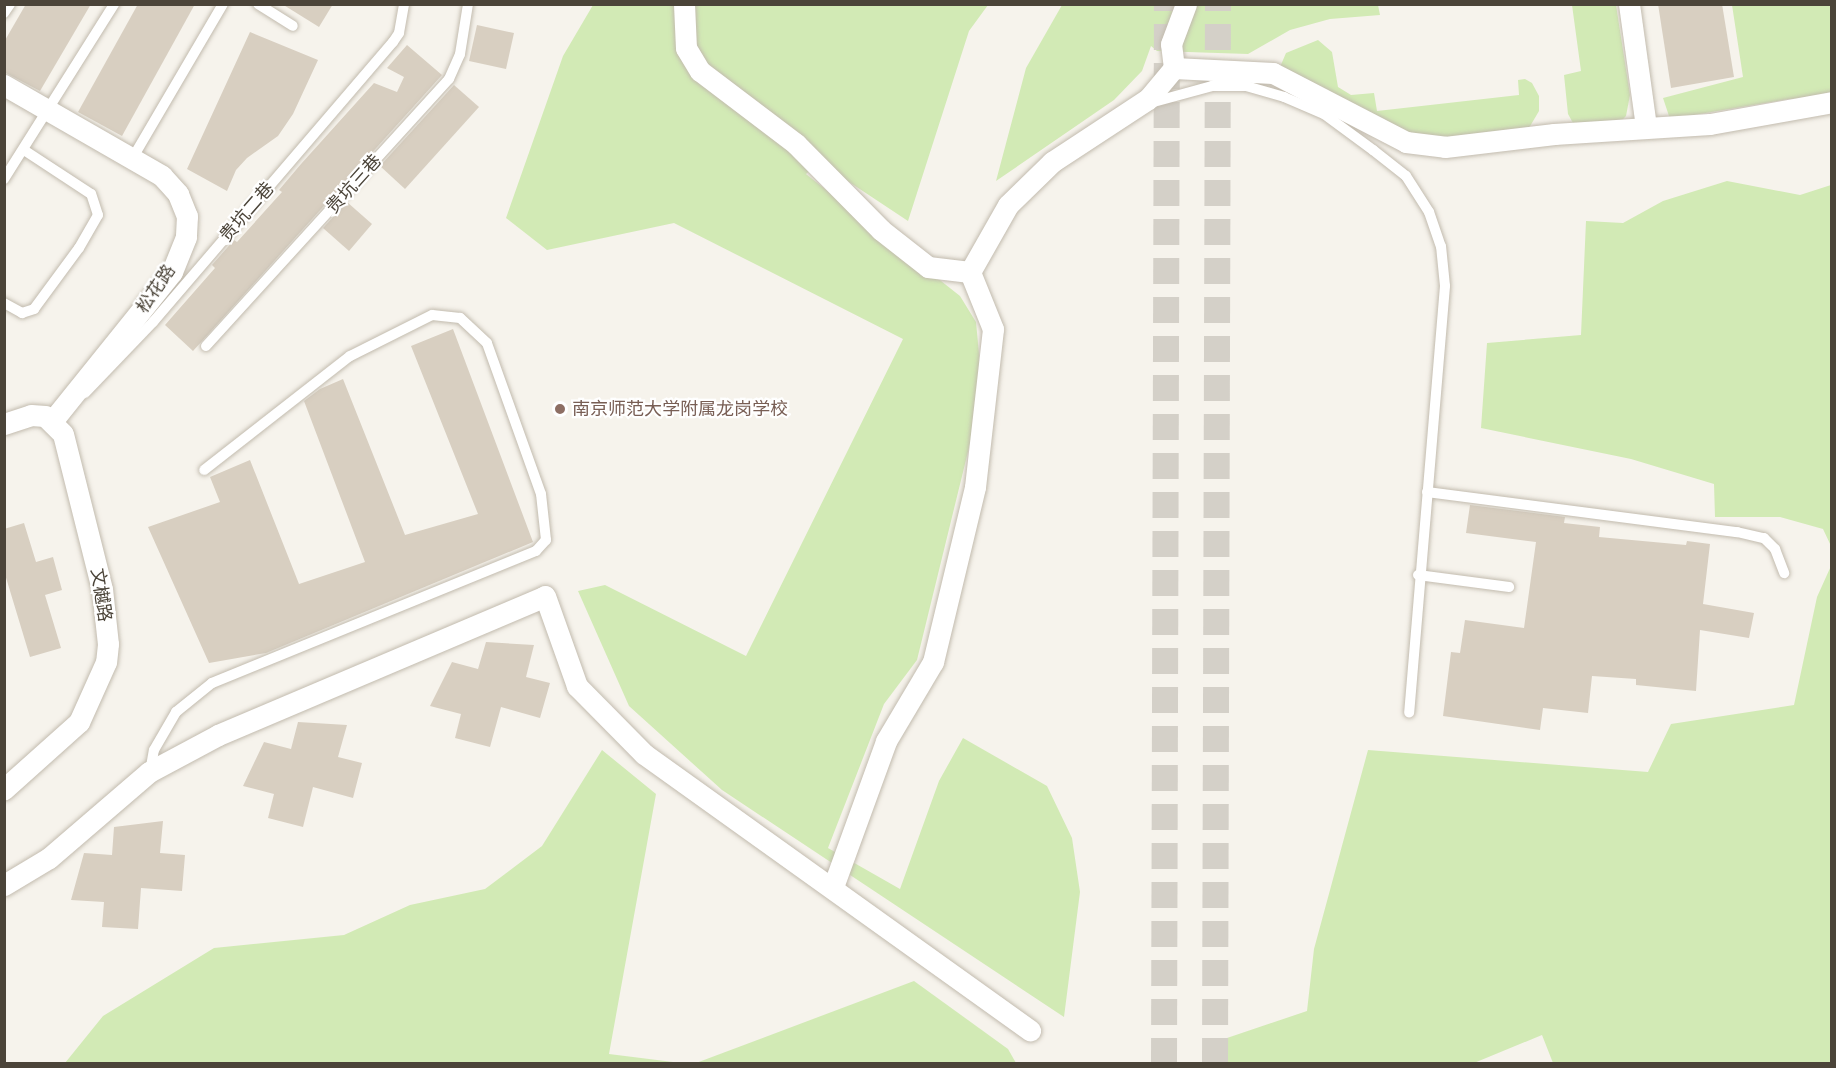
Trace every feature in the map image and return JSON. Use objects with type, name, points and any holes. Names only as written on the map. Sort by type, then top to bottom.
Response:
[{"type":"street","points":[[684,4],[686,48],[700,71],[796,144],[881,230],[928,267],[970,272]]},
{"type":"street","points":[[1174,68],[1171,44],[1186,4]]},
{"type":"street","points":[[1629,4],[1646,126]]},
{"type":"street","points":[[970,272],[1016,198],[1052,162],[1135,108],[1174,68],[1273,73],[1406,142],[1426,146],[1465,145],[1646,126],[1710,124],[1832,102]]},
{"type":"street","name":"松花路","points":[[4,85],[162,176],[178,194],[187,216],[186,237],[171,272],[53,420]]},
{"type":"street","points":[[833,887],[886,741],[933,662],[975,487],[993,329],[970,272]]},
{"type":"street","points":[[4,424],[31,415],[53,420]]},
{"type":"street","name":"文樾路","points":[[4,789],[79,722],[106,662],[108,644],[102,589],[63,434],[53,420]]},
{"type":"street","points":[[4,885],[49,858],[149,772],[218,735],[545,596],[577,686],[644,754],[1030,1030]]},
{"type":"lane","points":[[4,13],[10,4]]},
{"type":"lane","points":[[4,179],[49,111],[114,4]]},
{"type":"lane","points":[[132,159],[223,4]]},
{"type":"lane","points":[[258,4],[292,26]]},
{"type":"lane","name":"贵坑二巷","points":[[67,403],[101,380],[393,42],[399,33],[404,4]]},
{"type":"lane","name":"贵坑三巷","points":[[206,346],[449,79],[460,54],[468,4]]},
{"type":"lane","points":[[1135,108],[1183,91],[1212,86],[1246,86],[1324,114],[1406,176],[1428,212],[1441,246],[1445,286],[1418,575],[1409,712]]},
{"type":"lane","points":[[4,303],[22,313],[34,309],[79,248],[98,215],[91,194],[24,150]]},
{"type":"lane","points":[[149,772],[154,750],[176,712],[212,683],[536,551],[546,540],[541,494],[487,343],[460,318],[432,315],[350,356],[204,470]]},
{"type":"lane","points":[[1427,492],[1737,532],[1764,538],[1775,549],[1784,573]]},
{"type":"lane","points":[[1418,575],[1509,587]]},
{"type":"green space","points":[[593,5],[988,5],[969,31],[908,221],[819,162],[806,174],[960,296],[976,322],[980,364],[975,423],[917,660],[884,704],[828,848],[900,889],[939,781],[963,738],[1047,786],[1072,838],[1080,892],[1064,1017],[722,790],[629,706],[578,591],[605,585],[746,656],[903,339],[674,223],[547,250],[506,218],[563,56]]},
{"type":"green space","points":[[1062,5],[1378,5],[1380,15],[1330,19],[1290,30],[1248,54],[1157,51],[1151,46],[1142,71],[1114,100],[996,181],[1026,68]]},
{"type":"green space","points":[[1572,5],[1616,5],[1630,95],[1626,116],[1621,121],[1573,123],[1568,114],[1564,75],[1581,71]]},
{"type":"green space","points":[[1732,5],[1831,5],[1831,97],[1789,99],[1670,119],[1663,98],[1743,77]]},
{"type":"green space","points":[[1318,40],[1332,52],[1338,87],[1351,95],[1374,93],[1377,111],[1519,95],[1518,80],[1525,79],[1532,83],[1539,96],[1539,111],[1529,128],[1440,140],[1404,133],[1280,67],[1286,53]]},
{"type":"green space","points":[[1727,181],[1800,195],[1831,185],[1831,546],[1823,529],[1780,517],[1715,517],[1714,484],[1631,459],[1481,428],[1487,343],[1581,335],[1586,221],[1623,223],[1663,201]]},
{"type":"green space","points":[[1831,566],[1831,1063],[1553,1063],[1542,1035],[1474,1063],[1203,1063],[1208,1051],[1227,1038],[1307,1011],[1314,949],[1368,750],[1648,772],[1671,724],[1794,705],[1817,597]]},
{"type":"green space","points":[[602,750],[656,794],[609,1054],[681,1063],[65,1063],[103,1016],[214,948],[344,935],[410,905],[485,889],[542,846]]},
{"type":"green space","points":[[914,981],[1008,1049],[1016,1063],[696,1063]]},
{"type":"building","points":[[26,4],[91,4],[40,91],[4,72],[4,42]]},
{"type":"building","points":[[138,4],[195,4],[122,136],[78,112]]},
{"type":"building","points":[[282,4],[333,4],[319,27]]},
{"type":"building","points":[[1658,4],[1722,4],[1734,77],[1671,88]]},
{"type":"building","points":[[477,25],[514,33],[506,69],[469,61]]},
{"type":"building","points":[[250,32],[318,60],[293,114],[278,136],[247,158],[236,170],[227,191],[187,169]]},
{"type":"building","points":[[407,45],[442,75],[193,351],[165,325],[215,268],[212,265],[234,240],[237,242],[282,192],[279,190],[374,83],[397,92],[404,77],[387,68]]},
{"type":"building","points":[[454,85],[479,107],[405,189],[380,166]]},
{"type":"building","points":[[347,202],[372,224],[349,251],[323,228]]},
{"type":"building","points":[[453,329],[533,542],[266,653],[209,663],[148,527],[220,502],[210,477],[250,460],[299,584],[365,562],[304,401],[320,389],[343,379],[405,535],[478,514],[411,346]]},
{"type":"building","points":[[1470,505],[1565,517],[1564,523],[1600,527],[1599,537],[1686,545],[1687,541],[1710,544],[1703,604],[1754,613],[1749,638],[1700,630],[1696,691],[1636,685],[1636,679],[1592,676],[1588,713],[1543,708],[1540,730],[1443,716],[1451,652],[1460,653],[1465,620],[1524,628],[1536,542],[1466,533]]},
{"type":"building","points":[[24,523],[36,562],[53,557],[62,590],[45,595],[61,648],[30,657],[4,571],[4,529]]},
{"type":"building","points":[[486,642],[534,645],[526,677],[550,683],[540,718],[501,707],[490,747],[455,738],[461,714],[430,706],[452,662],[478,669]]},
{"type":"building","points":[[298,722],[347,725],[338,757],[362,763],[353,798],[313,787],[303,827],[268,818],[274,794],[243,786],[264,742],[291,749]]},
{"type":"building","points":[[163,821],[160,853],[185,855],[182,891],[141,888],[138,929],[102,927],[104,902],[71,900],[84,853],[112,855],[114,827]]},
{"type":"tunnel","points":[[1164,1064],[1167,4]]},
{"type":"tunnel","points":[[1215,1064],[1218,4]]},
{"type":"place","name":"南京师范大学附属龙岗学校","points":[[560,409]]}]
